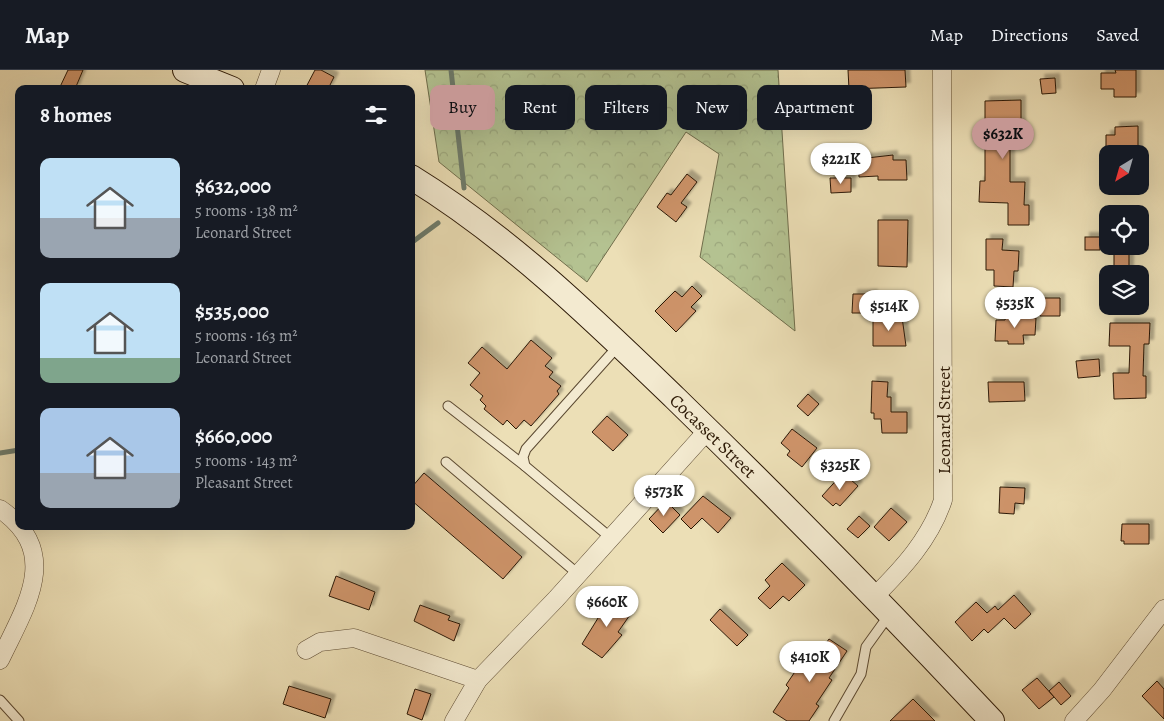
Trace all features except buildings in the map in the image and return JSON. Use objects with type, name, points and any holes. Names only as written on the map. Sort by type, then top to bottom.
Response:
[{"type":"main road","points":[[185,70],[222,85]]},
{"type":"main road","name":"Cocasset Street","points":[[415,180],[463,211],[521,256],[579,306],[708,430],[882,604],[992,721]]},
{"type":"street","points":[[265,85],[271,70]]},
{"type":"street","name":"Leonard Street","points":[[882,604],[938,514],[943,500],[942,70]]},
{"type":"street","points":[[454,721],[478,680],[578,574],[708,430]]},
{"type":"street","points":[[0,510],[15,522]]},
{"type":"street","points":[[0,660],[30,597],[35,572],[35,558],[27,536],[22,530]]},
{"type":"street","points":[[1074,721],[1102,690],[1164,609]]},
{"type":"street","points":[[306,650],[320,642],[354,638],[478,680]]},
{"type":"lane","points":[[525,466],[524,457],[526,449],[619,345]]},
{"type":"lane","points":[[448,406],[525,466],[610,538]]},
{"type":"lane","points":[[446,462],[578,574]]},
{"type":"lane","points":[[834,721],[861,674],[866,646],[882,604]]},
{"type":"lane","points":[[0,700],[20,721]]},
{"type":"green space","points":[[425,70],[778,70],[779,85],[757,85],[757,130],[782,130],[795,331],[700,257],[719,154],[686,132],[587,282],[439,162],[434,130],[495,130],[495,85],[430,85],[430,103]]},
{"type":"waterway","points":[[451,70],[464,188]]},
{"type":"waterway","points":[[415,240],[438,223]]},
{"type":"waterway","points":[[0,453],[15,451]]}]
